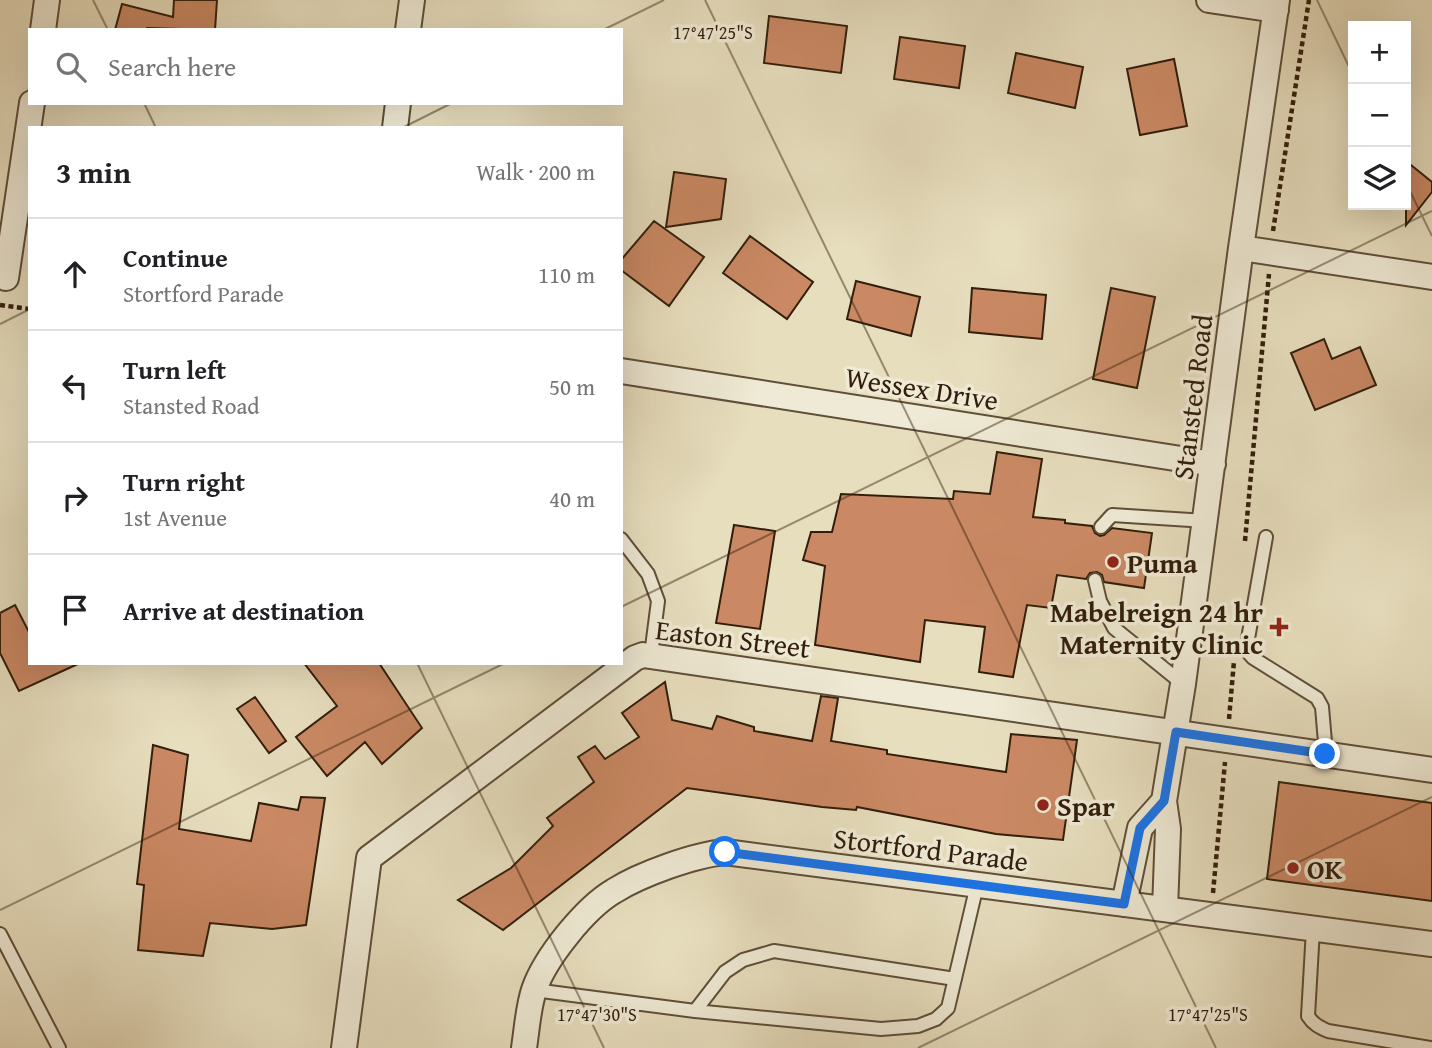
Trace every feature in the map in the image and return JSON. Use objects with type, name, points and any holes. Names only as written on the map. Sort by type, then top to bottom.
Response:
[{"type":"street","points":[[43,28],[47,0]]},
{"type":"street","points":[[408,28],[412,0]]},
{"type":"street","points":[[1209,0],[1277,5]]},
{"type":"street","name":"Stansted Road","points":[[1165,909],[1168,829],[1164,801],[1183,684],[1241,248],[1277,5]]},
{"type":"street","points":[[29,126],[32,105]]},
{"type":"street","points":[[395,126],[398,105]]},
{"type":"street","points":[[12,279],[28,138]]},
{"type":"street","points":[[1241,248],[1432,277]]},
{"type":"street","name":"Wessex Drive","points":[[623,372],[1213,464]]},
{"type":"street","name":"Easton Street","points":[[344,1048],[369,858],[635,658],[651,655],[1432,770]]},
{"type":"street","points":[[1124,904],[1140,828],[1164,801]]},
{"type":"street","name":"Stortford Parade","points":[[524,1048],[534,990],[550,957],[576,925],[614,891],[672,865],[725,852],[1432,944]]},
{"type":"lane","points":[[1101,527],[1112,515],[1206,521]]},
{"type":"lane","points":[[1266,537],[1246,650],[1253,658],[1317,698],[1322,707],[1325,754]]},
{"type":"lane","points":[[623,542],[648,574],[658,601],[651,655]]},
{"type":"lane","points":[[1096,580],[1100,601],[1114,628],[1183,684]]},
{"type":"lane","points":[[534,990],[695,1011],[881,1029],[918,1026],[936,1018],[948,1008],[977,885]]},
{"type":"lane","points":[[1313,929],[1308,1016],[1316,1026],[1328,1031],[1430,1048]]},
{"type":"lane","points":[[0,934],[59,1048]]},
{"type":"lane","points":[[695,1011],[724,972],[743,960],[774,951],[955,979]]},
{"type":"path","points":[[1245,542],[1271,253],[1309,0]]},
{"type":"path","points":[[0,305],[28,309]]},
{"type":"path","points":[[1228,722],[1235,653]]},
{"type":"path","points":[[1211,915],[1226,749]]},
{"type":"building","points":[[174,0],[217,0],[215,28],[116,28],[122,4],[173,17]]},
{"type":"building","points":[[769,16],[847,26],[841,73],[764,63]]},
{"type":"building","points":[[900,37],[965,46],[959,88],[894,79]]},
{"type":"building","points":[[1016,53],[1083,67],[1075,108],[1008,93]]},
{"type":"building","points":[[1174,59],[1187,126],[1140,135],[1127,69]]},
{"type":"building","points":[[1411,165],[1432,182],[1432,192],[1406,225],[1406,210],[1411,210]]},
{"type":"building","points":[[674,172],[726,179],[721,219],[666,227]]},
{"type":"building","points":[[654,221],[704,257],[669,306],[623,272],[623,258]]},
{"type":"building","points":[[750,236],[813,282],[787,319],[723,273]]},
{"type":"building","points":[[856,281],[920,297],[911,336],[847,319]]},
{"type":"building","points":[[972,288],[1046,295],[1042,339],[969,332]]},
{"type":"building","points":[[1111,288],[1155,297],[1137,388],[1093,379]]},
{"type":"building","points":[[1324,339],[1332,359],[1360,347],[1376,385],[1315,410],[1291,353]]},
{"type":"building","points":[[997,452],[1042,459],[1033,517],[1092,526],[1100,536],[1112,528],[1152,533],[1144,588],[1104,582],[1102,575],[1097,572],[1090,573],[1086,579],[1057,575],[1051,608],[1027,605],[1013,677],[979,672],[985,627],[925,620],[920,662],[815,645],[825,566],[803,560],[811,532],[832,532],[841,494],[953,499],[954,491],[990,494]]},
{"type":"building","points":[[734,525],[775,531],[760,629],[716,623]]},
{"type":"building","points":[[15,605],[28,630],[28,665],[76,665],[19,691],[0,653],[0,613]]},
{"type":"building","points":[[306,665],[380,665],[422,728],[382,764],[365,742],[327,776],[296,737],[337,706]]},
{"type":"building","points":[[665,682],[672,720],[712,729],[717,716],[754,727],[754,731],[812,741],[821,696],[838,698],[831,741],[887,750],[887,754],[1006,772],[1011,734],[1077,740],[1063,840],[996,834],[857,807],[856,810],[822,807],[687,788],[503,930],[458,900],[511,868],[553,826],[547,818],[594,782],[578,757],[595,746],[605,759],[639,737],[622,713]]},
{"type":"building","points":[[255,697],[286,741],[269,753],[237,709]]},
{"type":"building","points":[[153,745],[188,755],[179,829],[251,841],[259,803],[298,810],[301,797],[325,798],[306,925],[272,929],[210,923],[203,956],[138,950],[144,885],[137,884]]},
{"type":"building","points":[[1279,782],[1432,803],[1432,901],[1267,879]]},
{"type":"place","name":"Puma","points":[[1113,562]]},
{"type":"place","name":"Mabelreign 24 hr Maternity Clinic","points":[[1279,627]]},
{"type":"place","name":"Spar","points":[[1043,805]]},
{"type":"place","name":"OK","points":[[1293,868]]},
{"type":"route","points":[[725,852],[1124,904],[1140,828],[1164,801],[1176,732],[1325,754]]}]
